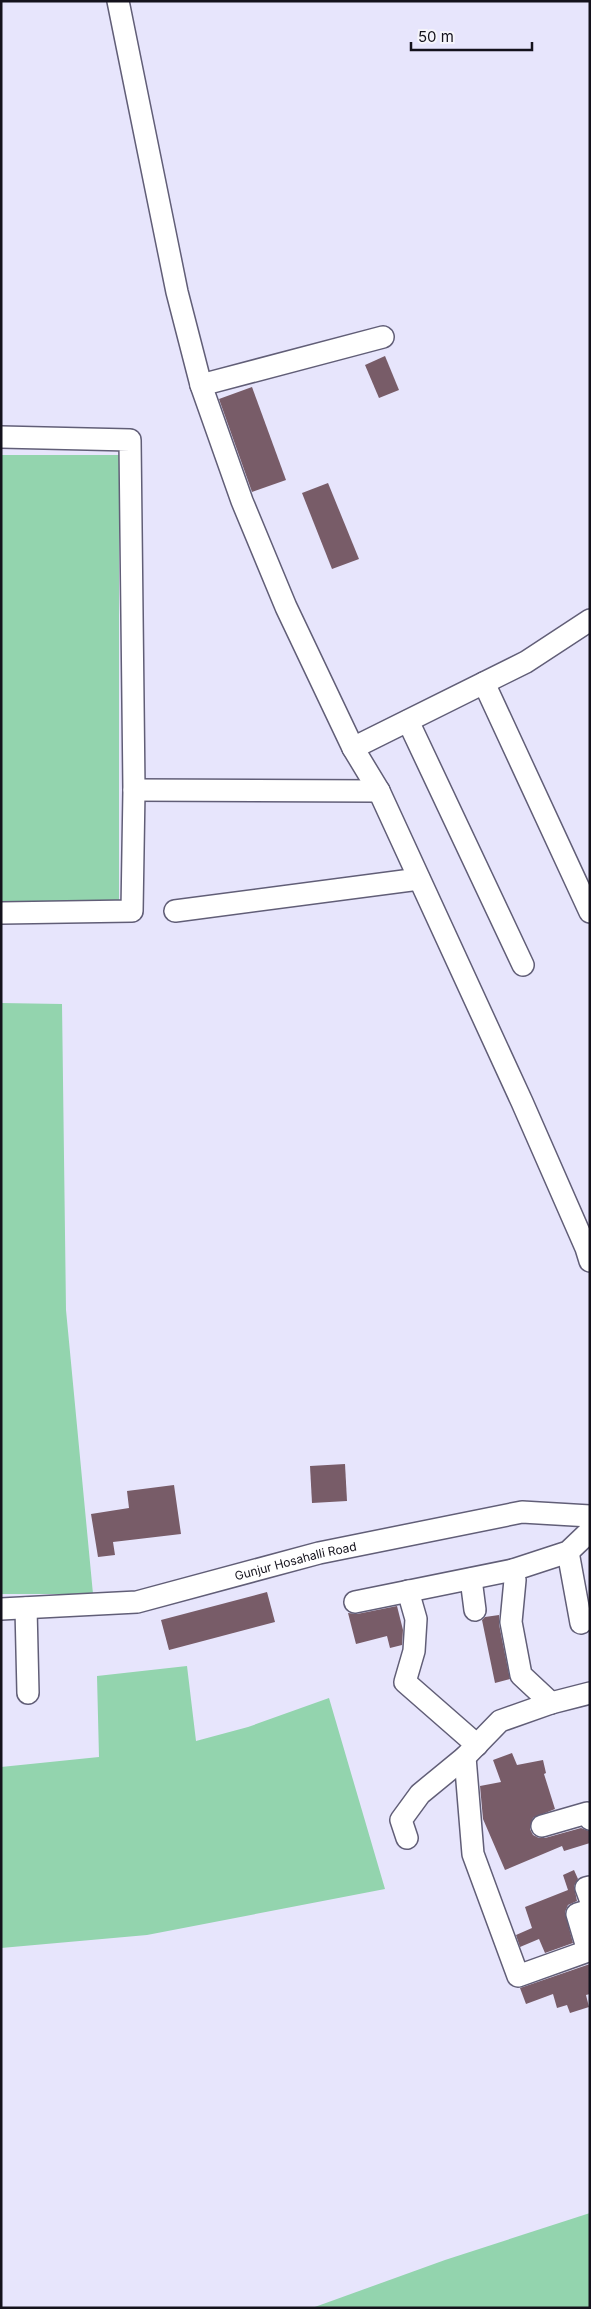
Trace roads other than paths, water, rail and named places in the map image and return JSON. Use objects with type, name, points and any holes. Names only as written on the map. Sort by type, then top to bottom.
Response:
[{"type":"street","points":[[118,1],[177,292],[201,384],[242,501],[279,589],[353,748],[379,791],[522,1102],[590,1261]]},
{"type":"street","points":[[201,384],[383,337]]},
{"type":"street","points":[[1,437],[130,440],[134,790],[132,911],[1,913]]},
{"type":"street","points":[[353,748],[526,662],[590,620]]},
{"type":"street","points":[[484,683],[590,912]]},
{"type":"street","points":[[408,721],[523,965]]},
{"type":"street","points":[[134,790],[379,791]]},
{"type":"street","points":[[175,911],[419,879]]},
{"type":"street","name":"Gunjur Hosahalli Road","points":[[1,1609],[137,1602],[319,1553],[522,1512],[590,1516]]},
{"type":"street","points":[[355,1602],[513,1570],[568,1552],[590,1531]]},
{"type":"street","points":[[568,1552],[581,1623]]},
{"type":"street","points":[[513,1570],[515,1580],[511,1622],[521,1675],[551,1703]]},
{"type":"street","points":[[471,1579],[474,1610]]},
{"type":"street","points":[[408,1591],[416,1619],[414,1652],[405,1682],[471,1751],[473,1854],[518,1976],[589,1952],[577,1914],[590,1910]]},
{"type":"street","points":[[26,1608],[28,1693]]},
{"type":"street","points":[[407,1838],[401,1820],[420,1794],[471,1751],[500,1721],[551,1703],[590,1693]]},
{"type":"street","points":[[542,1826],[587,1813],[590,1819]]},
{"type":"street","points":[[590,1887],[586,1888],[590,1899]]}]
